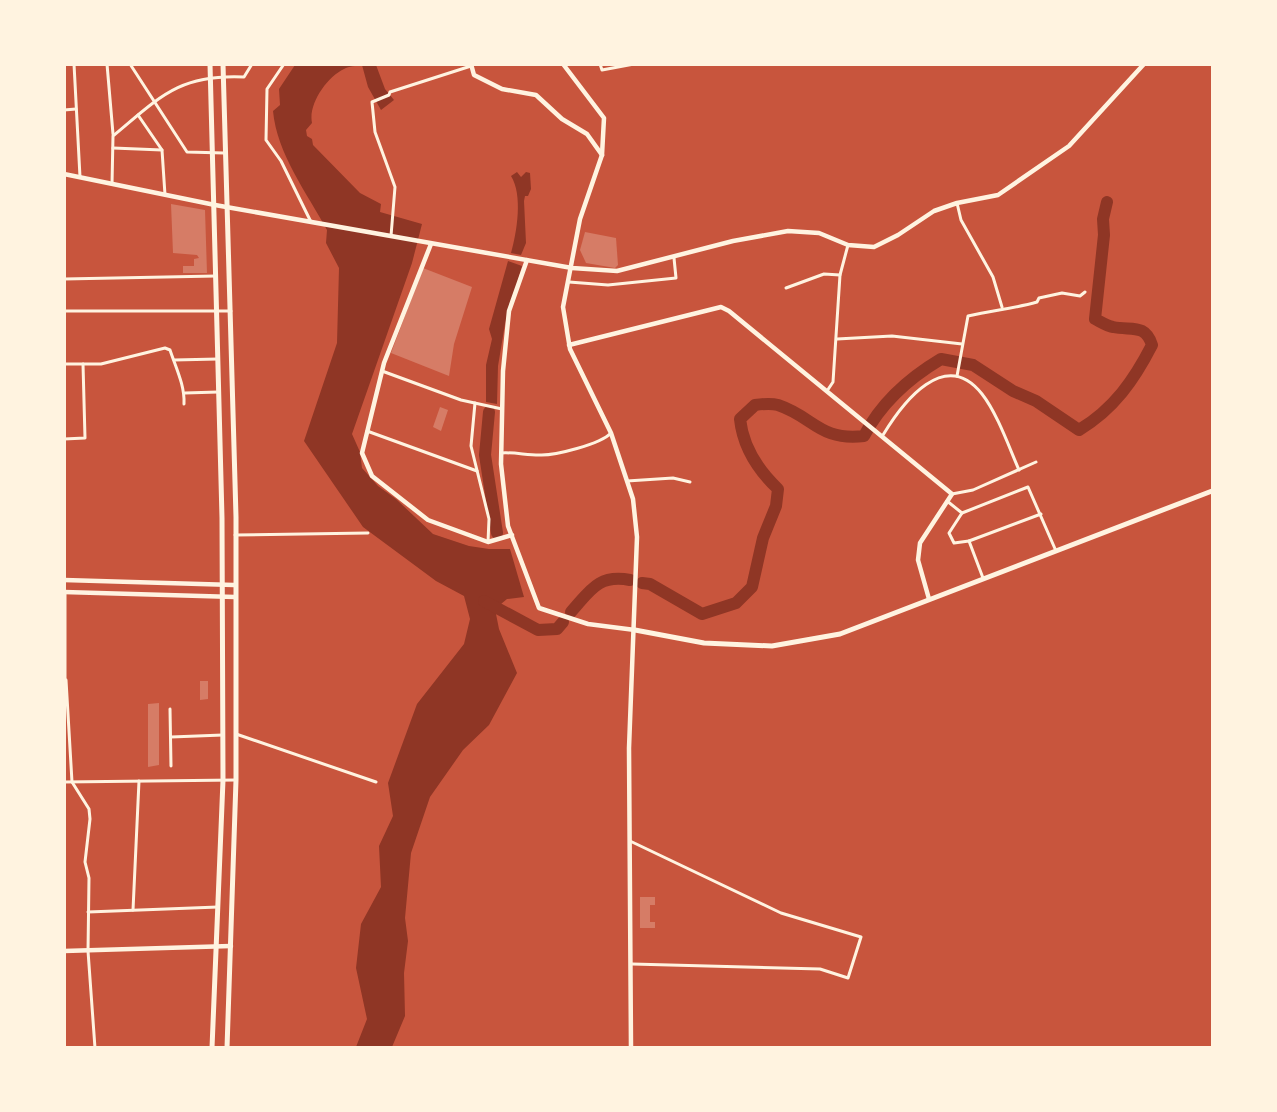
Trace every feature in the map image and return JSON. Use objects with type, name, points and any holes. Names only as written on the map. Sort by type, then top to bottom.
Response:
[{"type":"main road","points":[[210,64],[218,359],[223,735],[212,1047]]},
{"type":"main road","points":[[223,64],[236,535],[234,585],[236,780],[227,1047]]},
{"type":"main road","points":[[635,630],[704,643],[772,646],[840,634],[1212,491]]},
{"type":"street","points":[[74,64],[80,177]]},
{"type":"street","points":[[107,64],[113,136],[112,184]]},
{"type":"street","points":[[130,64],[187,152],[226,153]]},
{"type":"street","points":[[113,136],[170,89],[211,77],[244,77],[252,64]]},
{"type":"street","points":[[284,64],[267,89],[266,140],[281,161],[311,222]]},
{"type":"street","points":[[563,64],[604,118],[602,155],[580,219],[563,307],[569,345],[611,433],[633,499],[636,537],[635,630],[629,748],[631,1047]]},
{"type":"street","points":[[600,64],[602,70],[634,64]]},
{"type":"street","points":[[64,174],[215,205],[572,268],[618,271],[733,241],[788,231],[819,233],[848,245],[874,247],[934,212],[957,203],[998,195],[1069,146],[1144,64]]},
{"type":"street","points":[[391,236],[395,187],[375,132],[372,102],[389,95],[390,92],[471,65],[474,75],[502,88],[536,95],[562,119],[587,134],[602,155]]},
{"type":"street","points":[[64,110],[76,109]]},
{"type":"street","points":[[138,116],[162,150],[165,195]]},
{"type":"street","points":[[112,148],[162,150]]},
{"type":"street","points":[[957,203],[961,220],[993,277],[1002,307]]},
{"type":"street","points":[[431,244],[382,371],[362,453],[372,476],[428,520],[488,542],[512,535]]},
{"type":"street","points":[[827,391],[833,382],[840,275],[848,245]]},
{"type":"street","points":[[569,282],[608,285],[676,278],[674,258]]},
{"type":"street","points":[[527,260],[509,311],[502,409],[501,453],[512,535],[539,608],[588,624],[635,630]]},
{"type":"street","points":[[786,288],[824,274],[840,275]]},
{"type":"street","points":[[64,279],[216,276]]},
{"type":"street","points":[[957,376],[968,316],[1002,307],[1011,310],[1037,302],[1039,298],[1062,293],[1080,296],[1085,292]]},
{"type":"street","points":[[569,345],[721,307],[883,435],[952,494]]},
{"type":"street","points":[[64,311],[231,311]]},
{"type":"street","points":[[837,339],[892,336],[962,344]]},
{"type":"street","points":[[64,364],[101,364],[165,348],[170,350],[174,360],[185,393],[184,404]]},
{"type":"street","points":[[174,360],[218,359]]},
{"type":"street","points":[[64,439],[85,438],[83,364]]},
{"type":"street","points":[[382,371],[475,403],[502,409]]},
{"type":"street","points":[[883,435],[923,386],[939,376],[957,376],[982,394],[1019,470]]},
{"type":"street","points":[[185,393],[218,392]]},
{"type":"street","points":[[475,403],[471,446],[489,519],[488,542]]},
{"type":"street","points":[[367,431],[477,471]]},
{"type":"street","points":[[501,453],[539,455],[606,439],[611,433]]},
{"type":"street","points":[[929,599],[918,560],[920,543],[952,494],[973,490],[1036,462]]},
{"type":"street","points":[[627,481],[673,478],[690,483]]},
{"type":"street","points":[[1041,514],[969,541],[954,543],[949,533],[962,513],[1028,487],[1041,514],[1056,552]]},
{"type":"street","points":[[947,501],[962,513]]},
{"type":"street","points":[[236,535],[368,532]]},
{"type":"street","points":[[969,541],[983,578]]},
{"type":"street","points":[[64,580],[234,585]]},
{"type":"street","points":[[95,1047],[87,912],[89,878],[86,847],[89,809],[72,782],[65,680],[65,592],[235,597]]},
{"type":"street","points":[[170,710],[171,766]]},
{"type":"street","points":[[236,734],[376,782]]},
{"type":"street","points":[[171,737],[223,735]]},
{"type":"street","points":[[64,782],[236,780]]},
{"type":"street","points":[[133,910],[138,781]]},
{"type":"street","points":[[630,841],[781,913],[861,937],[848,978],[820,969],[632,964]]},
{"type":"street","points":[[87,912],[218,907]]},
{"type":"street","points":[[64,951],[231,946]]},
{"type":"shaded area","points":[[295,65],[362,65],[344,69],[325,85],[313,108],[312,123],[306,130],[307,136],[360,193],[381,204],[380,212],[422,224],[412,263],[352,434],[360,452],[362,468],[378,486],[396,499],[433,534],[469,546],[510,549],[524,597],[507,599],[495,609],[499,629],[517,673],[489,725],[463,750],[430,797],[411,853],[405,918],[408,941],[404,973],[405,1016],[392,1047],[356,1047],[367,1019],[356,968],[361,924],[381,887],[379,846],[393,816],[388,783],[417,704],[464,644],[470,619],[464,596],[436,581],[363,527],[304,441],[337,343],[339,268],[326,243],[327,230],[294,173],[280,143],[276,127],[273,111],[280,105],[279,89]]},
{"type":"shaded area","points":[[362,65],[376,65],[385,89],[394,100],[381,110],[368,87]]},
{"type":"shaded area","points":[[517,172],[521,177],[526,172],[530,173],[531,189],[524,201],[526,243],[521,255],[511,253],[517,224],[518,203],[515,184],[511,176]]},
{"type":"shaded area","points":[[508,261],[522,266],[505,324],[498,366],[497,404],[486,402],[486,365],[492,339],[489,329]]},
{"type":"building","points":[[171,204],[205,210],[207,273],[183,273],[183,266],[194,266],[194,259],[199,258],[197,255],[173,253]]},
{"type":"building","points":[[585,232],[616,238],[618,265],[615,268],[586,263],[580,250]]},
{"type":"building","points":[[423,268],[472,287],[454,344],[449,376],[391,353]]},
{"type":"building","points":[[440,407],[448,410],[441,431],[433,427]]},
{"type":"building","points":[[200,681],[208,681],[208,699],[200,700]]},
{"type":"building","points":[[159,703],[159,765],[148,767],[148,704]]},
{"type":"building","points":[[640,897],[655,897],[655,905],[650,905],[650,922],[655,922],[655,928],[640,928]]},
{"type":"waterway","points":[[642,583],[650,584],[702,614],[736,603],[752,587],[763,538],[776,506],[778,489],[764,474],[744,439],[740,419],[755,405],[778,405],[827,432],[837,435],[864,436],[887,402],[918,374],[941,359],[973,365],[1013,391],[1036,401],[1079,430],[1103,413],[1130,382],[1152,345],[1145,333],[1137,329],[1111,326],[1095,319],[1104,235],[1103,219],[1107,202]]},
{"type":"waterway","points":[[489,412],[485,455],[497,533]]},
{"type":"waterway","points":[[571,612],[590,591],[602,582],[630,580]]},
{"type":"waterway","points":[[484,601],[538,630],[557,629],[563,622]]}]
